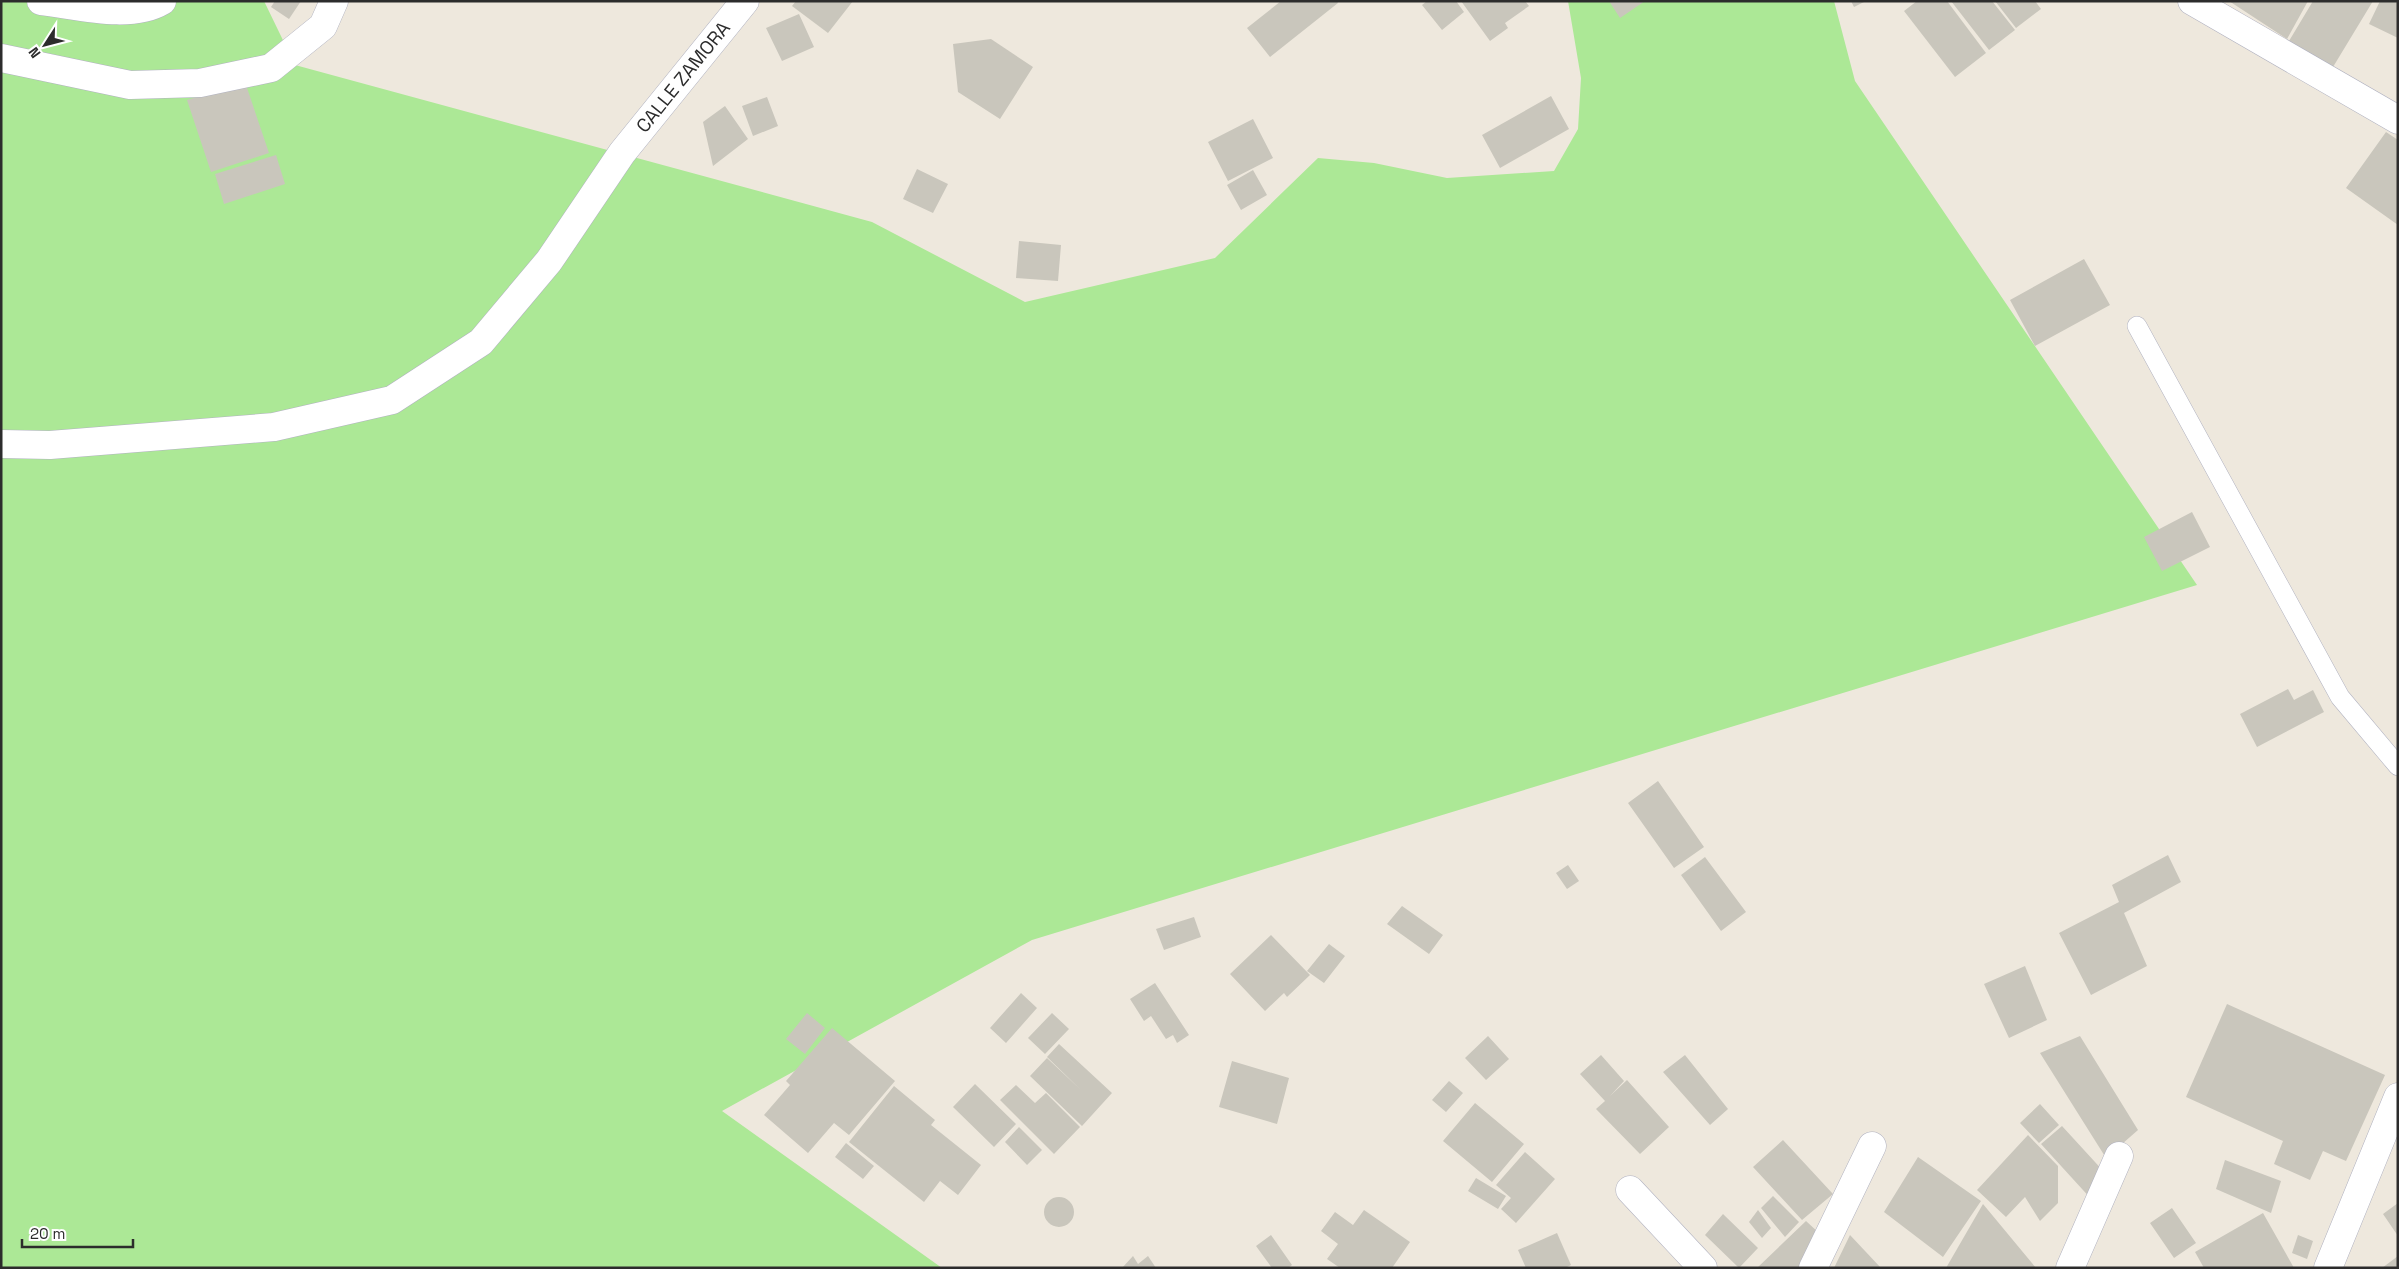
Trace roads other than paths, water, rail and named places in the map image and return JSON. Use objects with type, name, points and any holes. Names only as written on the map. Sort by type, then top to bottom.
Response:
[{"type":"street","points":[[41,1],[125,11],[154,6],[162,1]]},
{"type":"street","points":[[1,58],[130,85],[200,83],[271,68],[323,26],[334,1]]},
{"type":"street","name":"CALLE ZAMORA","points":[[1,444],[50,445],[274,427],[392,400],[481,342],[548,261],[622,153],[745,1]]},
{"type":"street","points":[[2192,1],[2398,120]]},
{"type":"street","points":[[2328,1268],[2398,1097]]},
{"type":"street","points":[[1813,1268],[1872,1146]]},
{"type":"street","points":[[2070,1268],[2118,1156]]},
{"type":"street","points":[[1630,1190],[1703,1268]]},
{"type":"lane","points":[[2137,326],[2340,698],[2398,766]]}]
